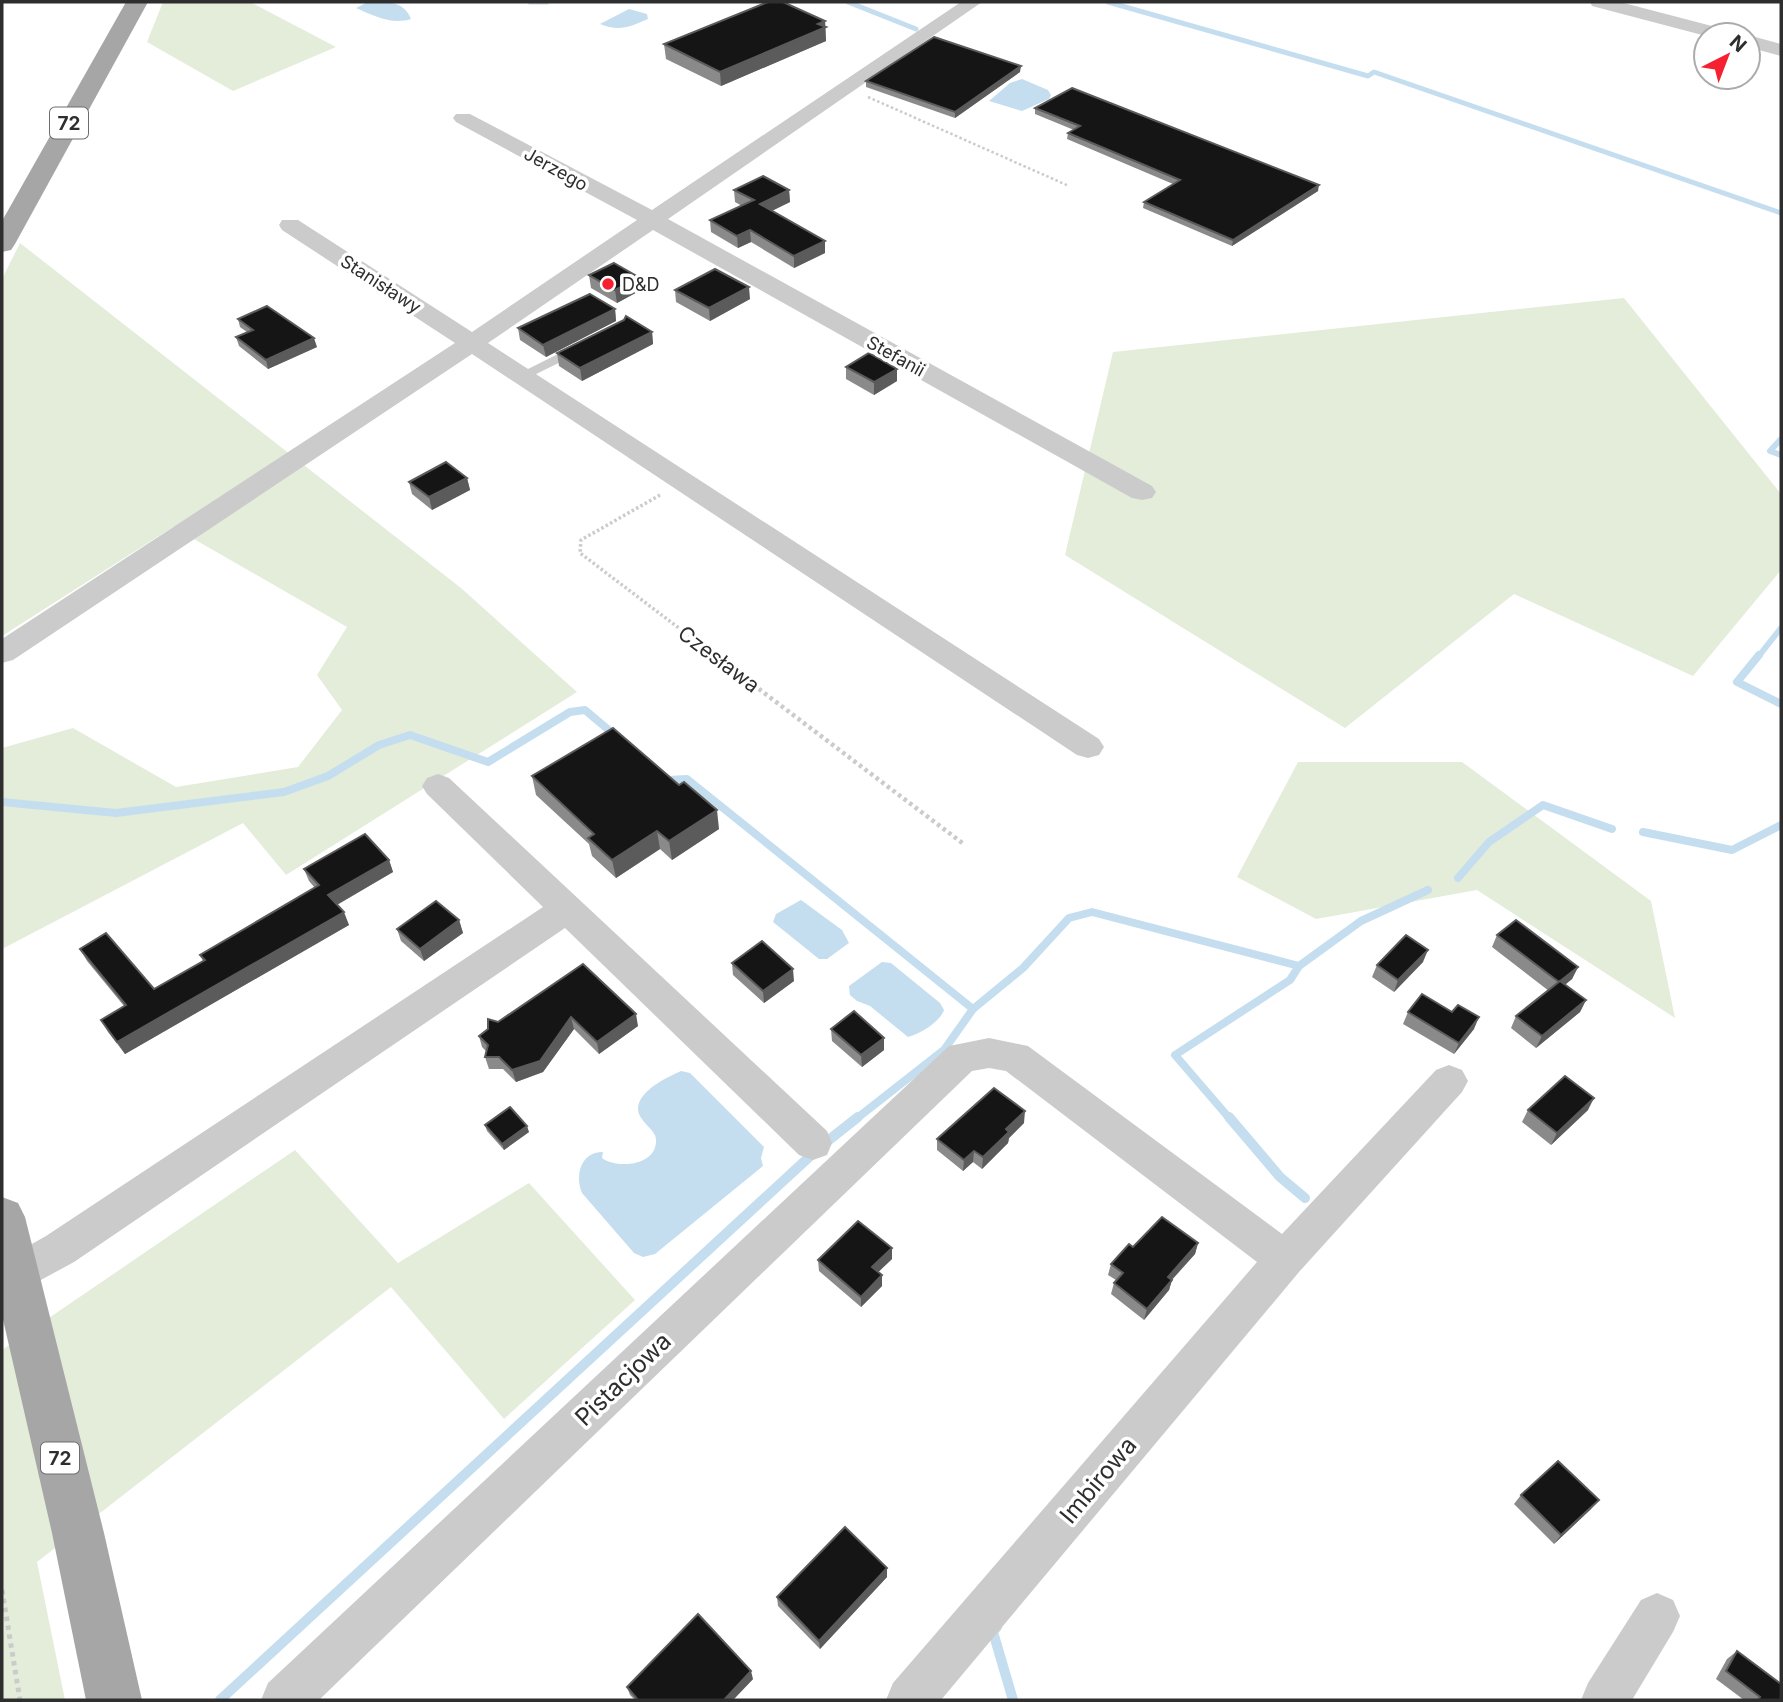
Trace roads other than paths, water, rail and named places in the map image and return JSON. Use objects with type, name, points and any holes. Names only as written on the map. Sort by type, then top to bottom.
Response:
[{"type":"main road","name":"72","points":[[2,244],[137,2]]},
{"type":"main road","name":"72","points":[[2,1217],[78,1532],[114,1700]]},
{"type":"street","points":[[2,653],[472,342],[973,2]]},
{"type":"street","points":[[1599,2],[1692,27]]},
{"type":"street","points":[[1762,45],[1781,50]]},
{"type":"street","name":"Jerzego","points":[[463,118],[651,219]]},
{"type":"street","name":"Stefanii","points":[[651,219],[1142,492]]},
{"type":"street","name":"Stanisławy","points":[[290,225],[472,342]]},
{"type":"street","points":[[472,342],[1088,747]]},
{"type":"street","points":[[438,786],[813,1143]]},
{"type":"street","points":[[15,1275],[60,1249],[566,909]]},
{"type":"street","name":"Pistacjowa","points":[[285,1700],[962,1057],[989,1053],[1014,1057],[1286,1259]]},
{"type":"street","name":"Imbirowa","points":[[909,1700],[1286,1259],[1449,1081]]},
{"type":"street","points":[[1605,1700],[1657,1616]]},
{"type":"lane","points":[[523,375],[595,339]]},
{"type":"water","points":[[368,2],[399,5],[411,19],[390,20],[356,8]]},
{"type":"water","points":[[629,9],[647,14],[648,19],[624,28],[600,24]]},
{"type":"water","points":[[1022,79],[1048,90],[1051,95],[1049,99],[1022,111],[989,101],[1010,83]]},
{"type":"water","points":[[801,900],[842,930],[849,943],[827,959],[819,959],[773,922],[776,914]]},
{"type":"water","points":[[882,962],[891,963],[940,1003],[944,1010],[934,1023],[908,1037],[870,1006],[850,995],[849,986]]},
{"type":"water","points":[[681,1071],[690,1073],[764,1147],[761,1158],[763,1166],[655,1254],[643,1257],[634,1253],[582,1193],[579,1179],[581,1166],[584,1160],[595,1153],[603,1152],[602,1158],[617,1164],[642,1161],[649,1156],[654,1150],[656,1138],[638,1111],[639,1103],[650,1089]]},
{"type":"waterway","points":[[530,2],[547,2]]},
{"type":"waterway","points":[[848,2],[916,29]]},
{"type":"waterway","points":[[1108,2],[1368,76],[1374,72],[1781,213]]},
{"type":"waterway","points":[[1781,439],[1770,451],[1781,455]]},
{"type":"waterway","points":[[1758,657],[1781,628]]},
{"type":"waterway","points":[[1759,655],[1737,682],[1781,704]]},
{"type":"waterway","points":[[2,802],[116,813],[284,792],[328,776],[379,745],[410,735],[488,762],[570,712],[585,710],[617,737]]},
{"type":"waterway","points":[[665,777],[668,780],[687,779],[973,1009]]},
{"type":"waterway","points":[[1458,878],[1489,842],[1543,805],[1612,829]]},
{"type":"waterway","points":[[1643,832],[1732,850],[1781,825]]},
{"type":"waterway","points":[[1299,966],[1361,921],[1428,890]]},
{"type":"waterway","points":[[973,1009],[1023,968],[1069,918],[1092,912],[1299,966]]},
{"type":"waterway","points":[[1230,1119],[1175,1055],[1290,980],[1299,966]]},
{"type":"waterway","points":[[856,1119],[944,1050],[973,1009]]},
{"type":"waterway","points":[[220,1700],[820,1147],[858,1117]]},
{"type":"waterway","points":[[1229,1117],[1280,1177],[1305,1198]]},
{"type":"waterway","points":[[997,1627],[993,1632],[1013,1700]]},
{"type":"place","name":"D&D","points":[[608,284]]}]
